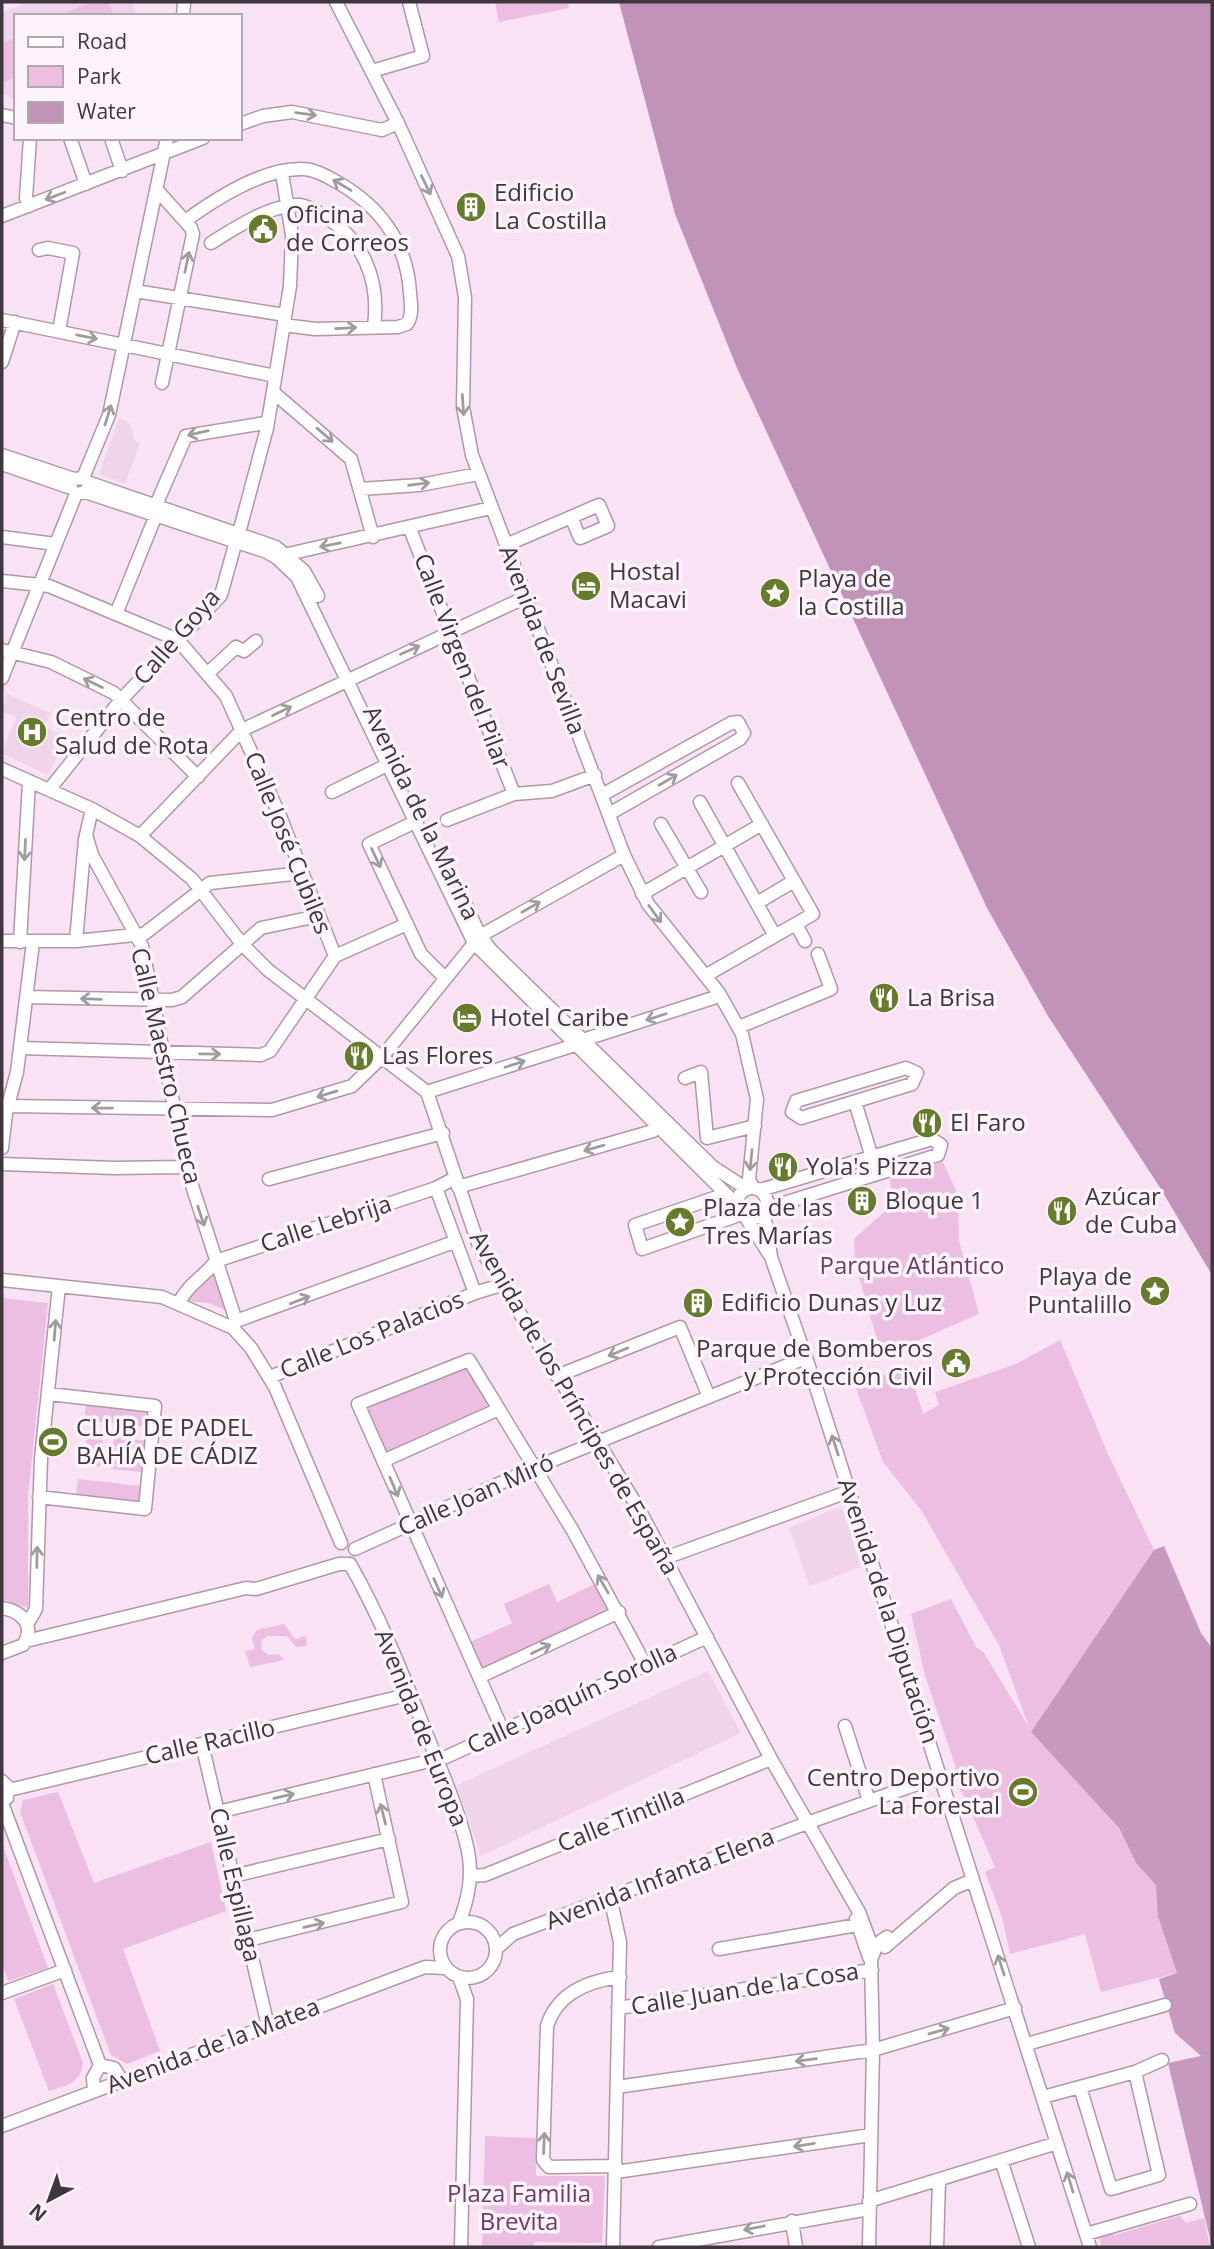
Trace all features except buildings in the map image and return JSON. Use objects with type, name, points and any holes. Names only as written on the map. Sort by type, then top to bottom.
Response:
[{"type":"street","name":"Avenida de Sevilla","points":[[336,2],[450,233],[461,267],[464,297],[463,407],[467,438],[478,474],[624,855],[642,894],[660,921],[719,993],[739,1027],[756,1085],[749,1179],[753,1189]]},
{"type":"street","points":[[372,71],[424,56],[410,2]]},
{"type":"street","points":[[242,123],[263,116],[292,112],[383,130],[398,123]]},
{"type":"street","points":[[29,206],[26,198],[30,140]]},
{"type":"street","points":[[71,140],[86,184]]},
{"type":"street","points":[[112,140],[122,171]]},
{"type":"street","points":[[2,678],[6,652],[40,584],[109,415],[167,140]]},
{"type":"street","points":[[2,216],[198,140]]},
{"type":"street","points":[[135,291],[284,320],[315,329],[398,327],[410,320],[410,284],[396,239],[377,210],[348,188],[311,170],[282,173],[227,193],[185,221]]},
{"type":"street","name":"Calle Goya","points":[[49,790],[120,701],[220,595],[267,428],[265,423],[273,392],[284,320],[292,254],[282,173]]},
{"type":"street","points":[[157,190],[185,221],[192,234],[162,383]]},
{"type":"street","points":[[211,243],[242,224],[288,207],[301,205],[311,209],[347,232],[357,243],[374,288],[374,326]]},
{"type":"street","points":[[39,250],[48,248],[73,253],[59,331]]},
{"type":"street","points":[[2,362],[8,321],[275,376]]},
{"type":"street","points":[[273,392],[351,459],[373,537]]},
{"type":"street","points":[[116,614],[186,436],[265,423]]},
{"type":"street","name":"Avenida de la Marina","points":[[2,455],[80,485],[288,554],[311,580],[389,764],[477,939],[742,1212]]},
{"type":"street","name":"Avenida de la Marina","points":[[2,464],[80,485]]},
{"type":"street","points":[[360,489],[420,485],[478,474]]},
{"type":"street","points":[[288,554],[410,529],[491,508]]},
{"type":"street","points":[[506,545],[571,517]]},
{"type":"street","name":"Calle Virgen del Pilar","points":[[410,529],[514,794]]},
{"type":"street","points":[[2,537],[55,544]]},
{"type":"street","name":"Avenida de la Marina","points":[[237,537],[277,558],[298,577],[352,677],[477,939]]},
{"type":"street","points":[[2,581],[40,584],[178,640]]},
{"type":"street","points":[[140,836],[242,730],[526,597]]},
{"type":"street","name":"Calle José Cubiles","points":[[178,640],[226,696],[335,956]]},
{"type":"street","points":[[207,674],[236,647],[244,651],[256,641]]},
{"type":"street","points":[[6,652],[51,662],[114,693],[198,777]]},
{"type":"street","points":[[603,796],[731,723],[738,722],[743,727],[744,733],[740,739],[609,814]]},
{"type":"street","points":[[332,792],[389,764]]},
{"type":"street","points":[[2,769],[92,809],[140,836],[201,889],[242,944],[268,971],[427,1092],[713,998],[719,993]]},
{"type":"street","points":[[447,820],[514,794],[552,791],[595,775]]},
{"type":"street","points":[[20,942],[29,782]]},
{"type":"street","points":[[705,976],[813,914],[738,783]]},
{"type":"street","points":[[700,802],[775,936]]},
{"type":"street","points":[[76,941],[86,835],[92,809]]},
{"type":"street","points":[[417,821],[369,844],[427,963],[445,978]]},
{"type":"street","points":[[661,824],[701,892]]},
{"type":"street","points":[[642,894],[762,824]]},
{"type":"street","name":"Calle Maestro Chueca","points":[[86,835],[92,855],[142,946],[186,1167],[234,1325]]},
{"type":"street","points":[[9,1106],[272,1110],[352,1086],[382,1056],[477,939],[624,855]]},
{"type":"street","points":[[2,941],[76,941],[144,934],[210,883],[302,873]]},
{"type":"street","points":[[757,903],[794,881]]},
{"type":"street","points":[[27,998],[155,1002],[182,997],[261,928],[318,916]]},
{"type":"street","points":[[20,1048],[261,1055],[270,1051],[335,956],[408,924]]},
{"type":"street","points":[[796,924],[805,941]]},
{"type":"street","points":[[2,1148],[9,1106],[8,1079],[20,1048],[33,942]]},
{"type":"street","points":[[739,1027],[833,994],[818,954]]},
{"type":"street","name":"Avenida de la Marina","points":[[579,1043],[713,1167],[753,1189]]},
{"type":"street","points":[[906,1068],[917,1073],[912,1084],[855,1102],[801,1118],[792,1112],[796,1101],[906,1068]]},
{"type":"street","points":[[685,1078],[701,1072],[707,1138],[755,1126]]},
{"type":"street","name":"Avenida de los Príncipes de España","points":[[427,1092],[443,1133],[456,1183],[480,1246],[665,1558],[858,1917],[872,1961]]},
{"type":"street","points":[[855,1102],[878,1174]]},
{"type":"street","name":"Calle Lebrija","points":[[216,1261],[436,1188],[653,1131],[657,1126]]},
{"type":"street","points":[[269,1179],[443,1133]]},
{"type":"street","points":[[723,1191],[717,1197],[635,1225],[642,1249],[742,1212],[754,1218],[765,1211],[938,1155],[941,1145],[932,1139],[753,1189],[739,1195],[742,1212]]},
{"type":"street","points":[[2,1164],[114,1168],[186,1167]]},
{"type":"street","points":[[436,1188],[475,1293]]},
{"type":"street","points":[[753,1189],[766,1199],[765,1211]]},
{"type":"street","name":"Avenida de la Diputación","points":[[765,1211],[771,1257],[850,1491],[1090,2247]]},
{"type":"street","name":"Avenida de la Diputación","points":[[742,1212],[771,1257]]},
{"type":"street","points":[[234,1325],[454,1242]]},
{"type":"street","points":[[180,1303],[188,1289],[207,1273],[216,1261]]},
{"type":"street","points":[[2,1280],[148,1295],[180,1303],[234,1325],[270,1377],[341,1543]]},
{"type":"street","name":"Calle Los Palacios","points":[[270,1377],[475,1293],[501,1285]]},
{"type":"street","points":[[26,1641],[28,1624],[36,1609],[39,1497],[59,1286]]},
{"type":"street","points":[[557,1376],[680,1327],[709,1397]]},
{"type":"street","name":"Calle Joan Miró","points":[[355,1549],[536,1467],[806,1358]]},
{"type":"street","points":[[503,1731],[358,1404],[469,1360],[536,1467],[619,1612],[646,1666]]},
{"type":"street","points":[[39,1497],[145,1509],[155,1406],[49,1394]]},
{"type":"street","points":[[383,1461],[499,1409]]},
{"type":"street","points":[[665,1558],[850,1491]]},
{"type":"street","points":[[2,1665],[6,1652],[26,1641],[307,1576],[356,1556],[355,1549],[348,1543],[341,1543],[334,1551],[341,1562]]},
{"type":"street","name":"Avenida de Europa","points":[[341,1562],[411,1694],[437,1759],[468,1852],[469,1897],[459,1923]]},
{"type":"street","points":[[2,1608],[10,1609],[28,1624],[57,1634]]},
{"type":"street","points":[[479,1677],[619,1612]]},
{"type":"street","name":"Calle Joaquín Sorolla","points":[[218,1812],[437,1759],[707,1637]]},
{"type":"street","name":"Calle Racillo","points":[[6,1786],[202,1744],[411,1694]]},
{"type":"street","points":[[845,1726],[869,1801]]},
{"type":"street","name":"Calle Espillaga","points":[[202,1744],[268,2026]]},
{"type":"street","name":"Calle Tintilla","points":[[470,1876],[485,1875],[771,1759]]},
{"type":"street","points":[[248,1940],[402,1902],[374,1774]]},
{"type":"street","name":"Avenida Infanta Elena","points":[[496,1949],[513,1934],[940,1776]]},
{"type":"street","points":[[6,1786],[2,1803],[100,2065],[93,2078],[94,2091]]},
{"type":"street","points":[[233,1876],[389,1839]]},
{"type":"street","points":[[869,2247],[872,1961],[891,1937],[954,1888],[973,1880]]},
{"type":"street","name":"Avenida de Europa","points":[[469,1897],[479,1924]]},
{"type":"street","points":[[610,1897],[620,1942],[613,2247]]},
{"type":"street","points":[[719,1949],[858,1917],[891,1937]]},
{"type":"street","points":[[461,2247],[467,1998],[459,1977],[446,1968],[440,1952],[446,1932],[459,1923],[479,1924],[491,1933],[496,1949],[492,1965],[479,1976],[467,1998]]},
{"type":"street","name":"Avenida Infanta Elena","points":[[491,1933],[513,1934]]},
{"type":"street","name":"Avenida de la Matea","points":[[425,1967],[440,1952]]},
{"type":"street","name":"Calle Juan de la Cosa","points":[[618,2008],[872,1961]]},
{"type":"street","name":"Avenida de la Matea","points":[[2,2126],[425,1967],[446,1968]]},
{"type":"street","points":[[2,1993],[65,1970]]},
{"type":"street","points":[[459,1977],[479,1976]]},
{"type":"street","points":[[620,1977],[577,1990],[558,2002],[552,2011],[547,2026],[543,2160],[549,2167],[616,2169],[871,2135]]},
{"type":"street","points":[[1027,2045],[1165,2005]]},
{"type":"street","points":[[617,2087],[873,2050],[1015,2008]]},
{"type":"street","points":[[1043,2097],[1135,2072],[1162,2060]]},
{"type":"street","points":[[100,2065],[114,2068],[122,2081]]},
{"type":"street","points":[[1080,2087],[1111,2189],[1159,2175],[1135,2072]]},
{"type":"street","points":[[659,2247],[869,2205],[1057,2143]]},
{"type":"street","points":[[1001,2160],[1029,2247]]},
{"type":"street","points":[[937,2247],[939,2180]]},
{"type":"street","points":[[1086,2234],[1190,2204]]},
{"type":"street","points":[[792,2221],[796,2247]]},
{"type":"shaded area","points":[[29,2],[138,2],[133,4],[136,14],[14,14],[14,99],[2,93],[2,12]]},
{"type":"shaded area","points":[[119,418],[130,424],[134,440],[140,443],[125,484],[99,474]]},
{"type":"shaded area","name":"Centro de Salud de Rota","points":[[7,694],[50,713],[45,727],[66,738],[48,775],[2,753],[16,717],[2,711]]},
{"type":"shaded area","points":[[837,1508],[843,1510],[861,1567],[810,1586],[789,1528]]},
{"type":"shaded area","points":[[1164,1546],[1201,1633],[1212,1648],[1212,2247],[1168,2063],[1201,2056],[1175,2033],[1159,1979],[1177,1973],[1158,1917],[1156,1885],[1136,1863],[1119,1828],[1031,1732],[1154,1550]]},
{"type":"shaded area","points":[[708,1671],[741,1733],[481,1856],[457,1785]]},
{"type":"green space","points":[[92,2],[109,2],[113,14],[61,14]]},
{"type":"green space","points":[[495,2],[568,2],[569,8],[499,22]]},
{"type":"green space","points":[[14,39],[14,78],[2,83],[2,43]]},
{"type":"green space","name":"Parque Atlántico","points":[[943,1162],[958,1195],[959,1241],[979,1314],[882,1356],[855,1263],[854,1239],[892,1205],[890,1178]]},
{"type":"green space","points":[[215,1269],[231,1312],[208,1303],[185,1301]]},
{"type":"green space","points":[[2,1298],[48,1303],[28,1496],[28,1608],[2,1599]]},
{"type":"green space","points":[[1060,1340],[1108,1454],[1154,1550],[1031,1732],[1119,1828],[1136,1863],[1157,1885],[1158,1917],[1177,1973],[1101,1992],[1085,1934],[1010,1954],[1002,1917],[985,1872],[995,1867],[953,1771],[956,1768],[925,1675],[911,1614],[951,1599],[976,1647],[984,1653],[1029,1727],[999,1645],[921,1510],[883,1462],[853,1380],[909,1370],[923,1414],[939,1405],[935,1392],[1016,1364]]},
{"type":"green space","points":[[467,1366],[490,1405],[385,1454],[365,1406]]},
{"type":"green space","points":[[86,1404],[149,1412],[147,1427],[84,1420]]},
{"type":"green space","points":[[87,1434],[103,1435],[100,1467],[84,1466]]},
{"type":"green space","points":[[114,1437],[146,1441],[142,1472],[111,1469]]},
{"type":"green space","points":[[78,1479],[140,1486],[139,1502],[76,1494]]},
{"type":"green space","points":[[597,1583],[612,1610],[482,1670],[470,1642],[512,1623],[504,1604],[549,1584],[557,1602]]},
{"type":"green space","points":[[284,1624],[295,1639],[306,1636],[307,1646],[296,1647],[287,1636],[267,1636],[261,1641],[262,1650],[269,1655],[279,1654],[284,1660],[250,1667],[245,1651],[255,1649],[252,1638],[257,1630]]},
{"type":"green space","points":[[58,1792],[94,1883],[211,1842],[226,1911],[123,1949],[160,2051],[127,2064],[111,2055],[20,1812],[23,1800]]},
{"type":"green space","points":[[2,1843],[48,1968],[8,1981],[2,1964]]},
{"type":"green space","points":[[53,1984],[83,2063],[76,2079],[49,2091],[14,1999]]},
{"type":"green space","name":"Plaza Familia Brevita","points":[[485,2136],[536,2138],[536,2176],[605,2176],[602,2243],[534,2242],[534,2247],[482,2247]]},
{"type":"green space","points":[[1180,2216],[1186,2223],[1204,2218],[1210,2247],[1102,2247],[1098,2234],[1112,2229],[1114,2235]]},
{"type":"water","points":[[619,2],[1212,2],[1212,1275],[1159,1186],[1048,1016],[987,908],[737,368],[675,214]]},
{"type":"place","name":"Edificio La Costilla","points":[[471,207]]},
{"type":"place","name":"Oficina de Correos","points":[[263,229]]},
{"type":"place","name":"Hostal Macavi","points":[[586,586]]},
{"type":"place","name":"Playa de la Costilla","points":[[775,593]]},
{"type":"place","name":"Centro de Salud de Rota","points":[[32,732]]},
{"type":"place","name":"La Brisa","points":[[884,998]]},
{"type":"place","name":"Hotel Caribe","points":[[467,1018]]},
{"type":"place","name":"Las Flores","points":[[359,1056]]},
{"type":"place","name":"El Faro","points":[[927,1123]]},
{"type":"place","name":"Yola's Pizza","points":[[783,1167]]},
{"type":"place","name":"Bloque 1","points":[[862,1201]]},
{"type":"place","name":"Azúcar de Cuba","points":[[1062,1211]]},
{"type":"place","name":"Plaza de las Tres Marías","points":[[680,1222]]},
{"type":"place","name":"Playa de Puntalillo","points":[[1155,1291]]},
{"type":"place","name":"Edificio Dunas y Luz","points":[[698,1303]]},
{"type":"place","name":"Parque de Bomberos y Protección Civil","points":[[956,1363]]},
{"type":"place","name":"CLUB DE PADEL BAHÍA DE CÁDIZ","points":[[53,1442]]},
{"type":"place","name":"Centro Deportivo La Forestal","points":[[1023,1792]]}]
